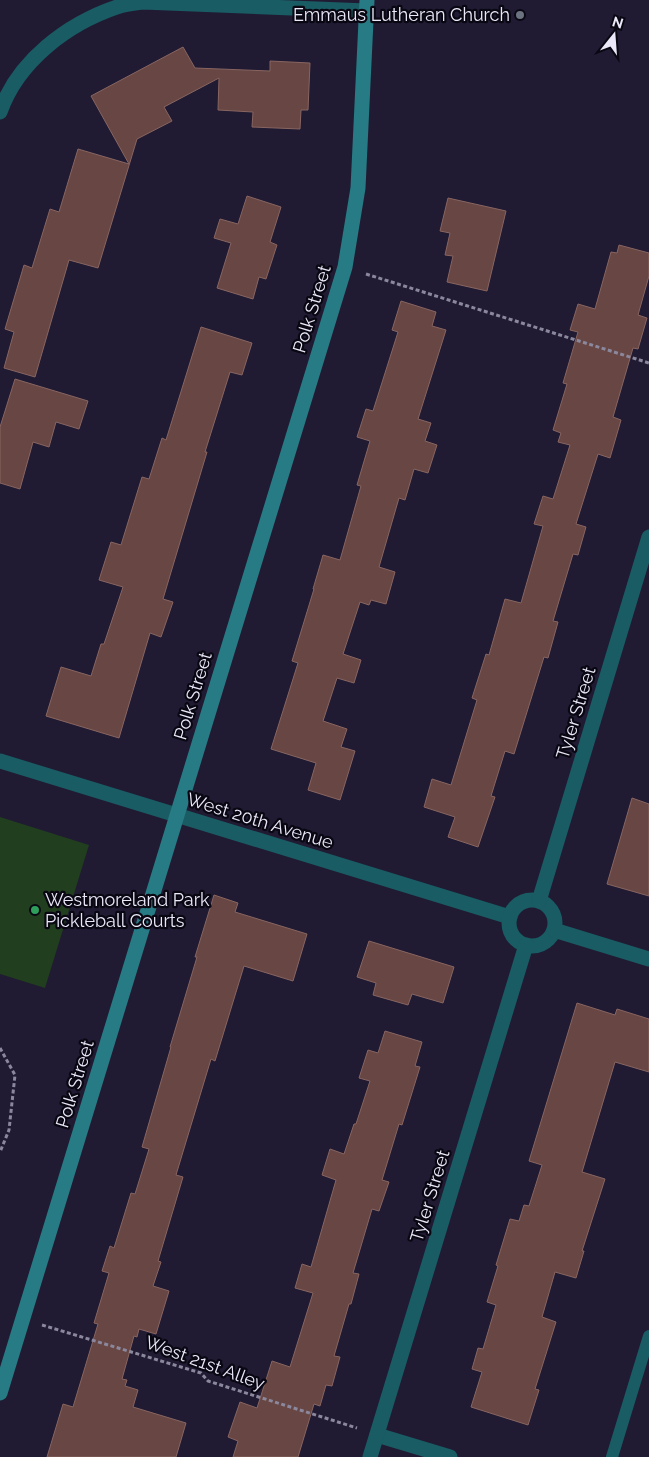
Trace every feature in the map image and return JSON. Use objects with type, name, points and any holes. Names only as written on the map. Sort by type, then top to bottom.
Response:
[{"type":"street","points":[[0,112],[13,84],[43,49],[97,15],[119,6],[143,1],[367,5]]},
{"type":"street","name":"Polk Street","points":[[0,1394],[345,267],[358,188],[367,5]]},
{"type":"street","name":"Tyler Street","points":[[539,901],[649,537]]},
{"type":"street","name":"West 20th Avenue","points":[[0,762],[510,916]]},
{"type":"street","points":[[539,901],[546,904],[552,911],[555,920],[554,930],[550,938],[543,944],[534,946],[518,942],[512,935],[509,927],[510,916],[514,908],[521,902],[539,901]]},
{"type":"street","points":[[554,930],[649,959]]},
{"type":"street","name":"Tyler Street","points":[[370,1457],[526,945]]},
{"type":"street","points":[[377,1435],[450,1457]]},
{"type":"lane","points":[[612,1457],[649,1336]]},
{"type":"path","points":[[345,267],[649,363]]},
{"type":"path","points":[[0,1048],[15,1074],[9,1130],[0,1152]]},
{"type":"path","name":"West 21st Alley","points":[[23,1319],[201,1373],[208,1382],[377,1435]]},
{"type":"green space","name":"Westmoreland Park Pickleball Courts","points":[[0,817],[89,845],[45,988],[0,974]]},
{"type":"building","points":[[183,47],[195,68],[270,71],[270,61],[310,63],[308,110],[301,110],[300,129],[252,127],[253,112],[218,110],[219,78],[164,107],[172,121],[137,139],[98,268],[69,260],[35,377],[4,368],[14,332],[5,329],[24,265],[32,268],[50,209],[59,212],[78,149],[129,164],[91,96]]},
{"type":"building","points":[[247,196],[281,207],[270,242],[277,245],[266,279],[259,277],[253,299],[217,288],[231,243],[214,238],[220,219],[238,224]]},
{"type":"building","points":[[448,198],[506,211],[487,291],[447,282],[453,256],[445,255],[450,233],[440,231]]},
{"type":"building","points":[[619,245],[649,253],[649,276],[638,315],[647,318],[638,349],[633,348],[613,417],[621,420],[610,458],[598,454],[576,524],[586,527],[578,555],[573,554],[553,621],[558,622],[548,658],[544,657],[514,754],[505,751],[491,796],[495,797],[478,847],[448,837],[455,817],[424,807],[432,779],[451,785],[477,700],[472,698],[486,654],[489,655],[505,599],[521,603],[543,526],[534,524],[543,496],[553,499],[570,445],[558,442],[561,433],[553,430],[567,384],[563,383],[578,332],[570,330],[578,304],[595,309],[611,252],[617,253]]},
{"type":"building","points":[[401,301],[436,312],[432,326],[446,330],[418,419],[431,423],[425,441],[437,445],[428,473],[414,469],[405,500],[399,498],[379,567],[395,572],[386,604],[371,600],[369,605],[360,602],[343,654],[361,660],[354,683],[337,678],[323,721],[347,729],[341,747],[355,751],[340,800],[308,790],[316,763],[271,749],[298,663],[292,661],[323,555],[340,560],[361,486],[357,485],[370,441],[357,437],[366,409],[373,411],[398,332],[392,330]]},
{"type":"building","points":[[201,327],[252,343],[242,375],[230,372],[163,599],[173,602],[161,637],[150,633],[119,738],[46,716],[61,667],[91,676],[101,644],[104,644],[123,587],[99,580],[111,542],[121,545],[142,477],[149,479],[162,438],[166,440]]},
{"type":"building","points":[[15,379],[88,401],[79,429],[56,422],[49,447],[33,442],[20,489],[0,483],[0,427]]},
{"type":"building","points":[[632,798],[649,804],[649,896],[607,884]]},
{"type":"building","points":[[214,895],[238,903],[235,912],[307,934],[293,981],[244,966],[215,1061],[211,1059],[176,1175],[183,1177],[158,1261],[161,1262],[153,1286],[169,1291],[156,1334],[139,1329],[137,1337],[134,1336],[122,1379],[127,1380],[125,1386],[138,1390],[133,1407],[186,1423],[176,1457],[47,1457],[63,1404],[73,1407],[98,1324],[94,1323],[109,1273],[102,1271],[110,1246],[114,1248],[131,1193],[135,1194],[149,1149],[142,1147]]},
{"type":"building","points":[[369,941],[454,967],[443,1003],[412,994],[408,1005],[373,995],[376,983],[357,977]]},
{"type":"building","points":[[577,1003],[615,1015],[617,1009],[649,1019],[649,1072],[615,1062],[582,1172],[605,1179],[582,1251],[584,1251],[576,1278],[555,1272],[542,1317],[556,1322],[535,1389],[539,1390],[528,1425],[471,1407],[482,1372],[472,1369],[478,1348],[483,1349],[496,1305],[487,1302],[510,1219],[519,1221],[524,1205],[529,1206],[542,1165],[529,1161]]},
{"type":"building","points":[[385,1031],[422,1042],[415,1066],[420,1067],[402,1125],[399,1124],[382,1180],[389,1182],[379,1211],[372,1209],[353,1273],[359,1274],[334,1356],[340,1357],[332,1386],[326,1385],[320,1406],[314,1404],[298,1457],[233,1457],[238,1441],[228,1437],[240,1402],[257,1408],[272,1361],[290,1367],[313,1293],[295,1288],[302,1264],[311,1267],[336,1180],[322,1175],[330,1149],[344,1154],[370,1081],[359,1078],[368,1050],[378,1053]]},
{"type":"place","name":"Emmaus Lutheran Church","points":[[520,15]]},
{"type":"place","name":"Westmoreland Park Pickleball Courts","points":[[35,910]]}]
